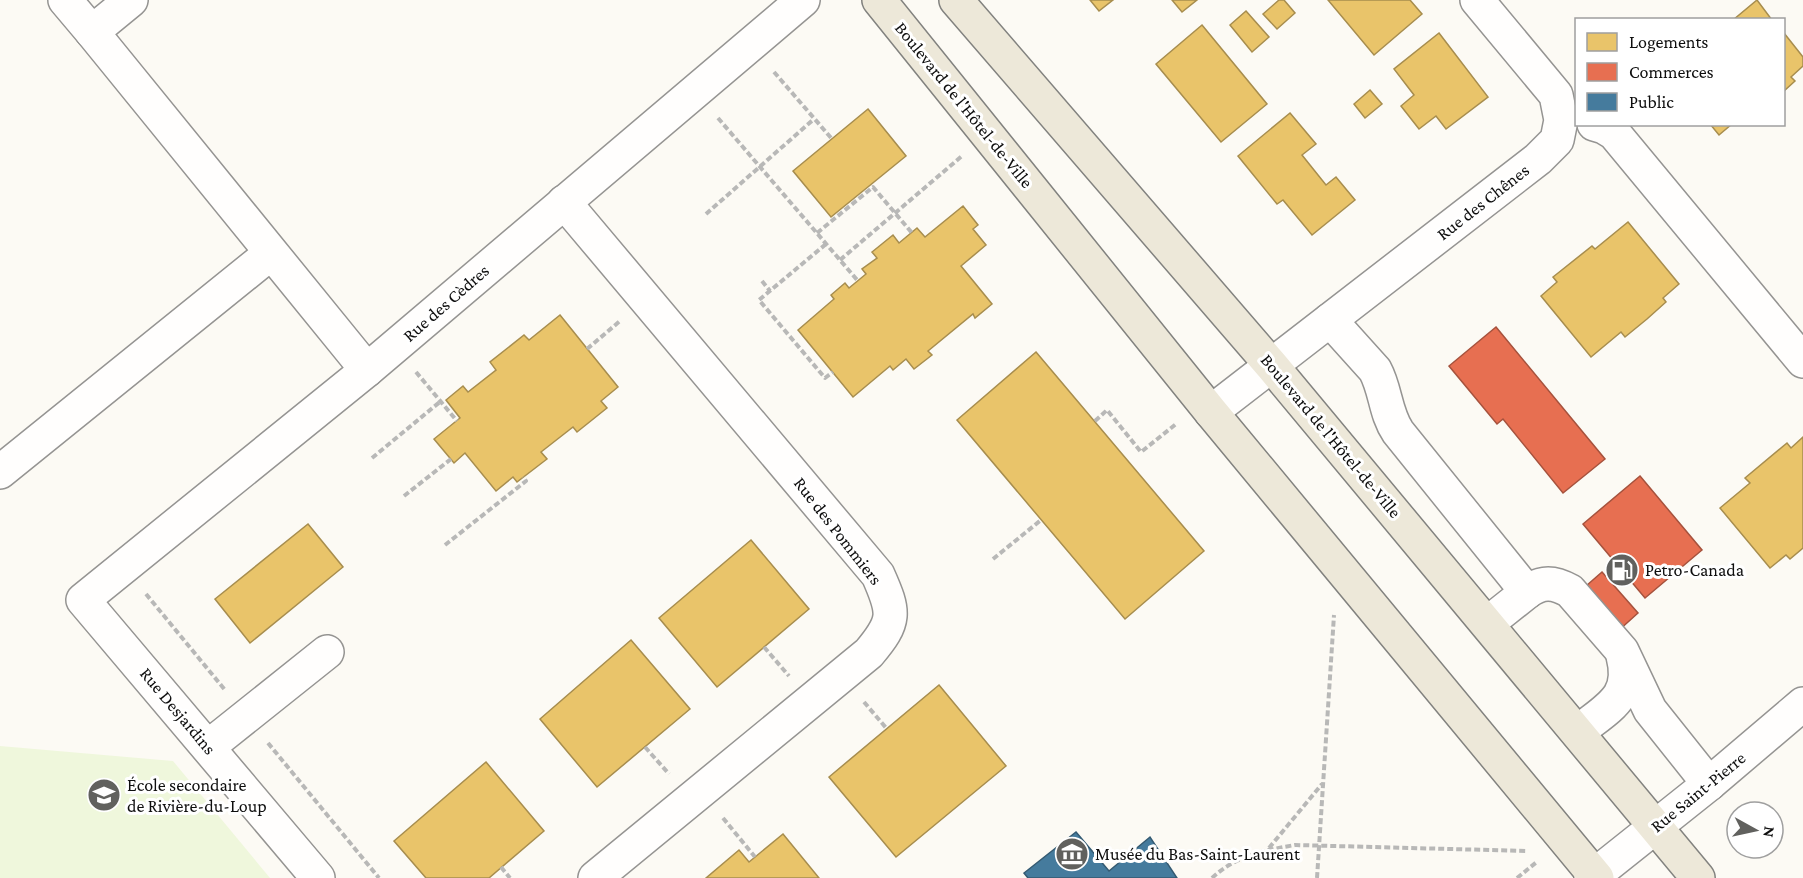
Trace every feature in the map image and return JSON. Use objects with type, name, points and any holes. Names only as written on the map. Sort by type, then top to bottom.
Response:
[{"type":"main road","name":"Boulevard de l'Hôtel-de-Ville","points":[[879,0],[1211,412],[1594,877]]},
{"type":"main road","name":"Boulevard de l'Hôtel-de-Ville","points":[[956,0],[1272,366],[1698,878]]},
{"type":"street","points":[[65,0],[366,370]]},
{"type":"street","points":[[92,32],[131,0]]},
{"type":"street","name":"Rue des Cèdres","points":[[83,600],[366,370],[803,0]]},
{"type":"street","name":"Rue des Chênes","points":[[1211,412],[1538,159],[1557,140],[1569,121],[1556,95],[1477,0]]},
{"type":"street","points":[[1601,126],[1614,133],[1803,361]]},
{"type":"street","name":"Rue des Pommiers","points":[[564,202],[878,575],[889,599],[890,619],[886,633],[868,653],[596,878]]},
{"type":"street","points":[[0,472],[271,253]]},
{"type":"street","points":[[1330,320],[1375,370],[1380,379],[1392,423],[1398,432],[1527,592]]},
{"type":"street","points":[[1488,623],[1536,585],[1546,583],[1559,585],[1570,591],[1622,651],[1650,710],[1709,784]]},
{"type":"street","name":"Rue Desjardins","points":[[83,600],[318,878]]},
{"type":"street","points":[[1578,732],[1623,692],[1627,680],[1622,651]]},
{"type":"street","points":[[208,747],[327,652]]},
{"type":"street","name":"Rue Saint-Pierre","points":[[1594,877],[1803,704]]},
{"type":"path","points":[[769,67],[831,140]]},
{"type":"path","points":[[714,113],[858,281]]},
{"type":"path","points":[[706,214],[814,119]]},
{"type":"path","points":[[840,260],[965,154]]},
{"type":"path","points":[[817,232],[872,186],[912,233]]},
{"type":"path","points":[[826,244],[759,300],[825,378],[833,372]]},
{"type":"path","points":[[762,281],[770,291]]},
{"type":"path","points":[[587,349],[646,299]]},
{"type":"path","points":[[410,365],[457,421]]},
{"type":"path","points":[[372,458],[441,401]]},
{"type":"path","points":[[1095,422],[1107,410],[1141,452],[1177,423]]},
{"type":"path","points":[[404,496],[451,459]]},
{"type":"path","points":[[445,545],[526,481],[523,477]]},
{"type":"path","points":[[993,560],[1041,520]]},
{"type":"path","points":[[1317,878],[1335,607]]},
{"type":"path","points":[[1269,849],[1323,784]]},
{"type":"path","points":[[701,791],[755,857]]},
{"type":"path","points":[[1212,878],[1223,868],[1244,857],[1295,844],[1538,852]]},
{"type":"path","points":[[501,867],[510,878]]},
{"type":"green space","points":[[0,746],[173,761],[270,878],[0,878]]},
{"type":"building: Logements","points":[[1090,0],[1113,0],[1099,11]]},
{"type":"building: Logements","points":[[1172,0],[1197,0],[1182,12]]},
{"type":"building: Logements","points":[[1279,0],[1284,0],[1295,13],[1277,29],[1263,14]]},
{"type":"building: Logements","points":[[1328,0],[1410,0],[1422,14],[1374,55]]},
{"type":"building: Logements","points":[[1757,0],[1770,18],[1735,18]]},
{"type":"building: Logements","points":[[1246,11],[1269,37],[1252,52],[1230,25]]},
{"type":"building: Logements","points":[[1202,25],[1267,104],[1221,142],[1156,64]]},
{"type":"building: Logements","points":[[1439,33],[1488,97],[1446,129],[1436,116],[1419,129],[1401,106],[1414,95],[1394,69]]},
{"type":"building: Logements","points":[[1785,34],[1803,57],[1803,66],[1791,77],[1795,81],[1785,90]]},
{"type":"building: Logements","points":[[1370,90],[1382,104],[1365,118],[1354,104]]},
{"type":"building: Logements","points":[[868,109],[906,156],[831,217],[793,171]]},
{"type":"building: Logements","points":[[1290,113],[1316,144],[1302,155],[1326,185],[1336,177],[1355,200],[1312,235],[1283,200],[1277,204],[1238,156]]},
{"type":"building: Logements","points":[[1712,126],[1730,126],[1719,135]]},
{"type":"building: Logements","points":[[963,206],[978,225],[973,229],[986,245],[961,266],[992,304],[975,318],[973,314],[928,351],[932,355],[914,369],[906,359],[893,370],[890,366],[853,397],[798,330],[834,299],[831,295],[845,283],[849,288],[866,274],[862,269],[877,258],[872,252],[893,235],[899,243],[917,228],[925,237]]},
{"type":"building: Logements","points":[[1628,222],[1679,284],[1663,298],[1666,302],[1647,319],[1625,337],[1621,332],[1591,357],[1541,296],[1557,282],[1553,277],[1592,246],[1595,249]]},
{"type":"building: Logements","points":[[560,315],[618,387],[601,401],[607,408],[577,432],[573,427],[541,452],[547,459],[517,482],[513,477],[496,491],[465,453],[454,463],[434,439],[460,418],[446,400],[463,386],[468,392],[496,370],[490,362],[524,335],[529,340]]},
{"type":"building: Logements","points":[[1036,352],[1204,551],[1125,619],[957,420]]},
{"type":"building: Logements","points":[[1803,437],[1803,548],[1790,559],[1786,555],[1770,568],[1720,508],[1750,483],[1745,478],[1787,443],[1791,448]]},
{"type":"building: Logements","points":[[308,524],[343,567],[250,643],[215,599]]},
{"type":"building: Logements","points":[[751,540],[809,609],[717,687],[659,618]]},
{"type":"building: Logements","points":[[631,640],[690,709],[597,787],[540,719]]},
{"type":"building: Logements","points":[[939,685],[1006,766],[896,857],[829,777]]},
{"type":"building: Logements","points":[[486,762],[544,831],[489,878],[426,878],[394,841]]},
{"type":"building: Logements","points":[[783,834],[819,878],[706,878],[739,850],[749,862]]},
{"type":"building: Commerces","points":[[1496,327],[1605,459],[1563,493],[1503,419],[1497,424],[1449,366]]},
{"type":"building: Commerces","points":[[1640,476],[1702,550],[1645,598],[1583,524]]},
{"type":"building: Commerces","points":[[1602,572],[1638,613],[1607,641],[1570,600]]},
{"type":"building: Public","name":"Musée du Bas-Saint-Laurent","points":[[1076,832],[1109,871],[1150,837],[1177,878],[1028,878],[1024,873]]},
{"type":"place","name":"Petro-Canada","points":[[1622,570]]},
{"type":"place","name":"École secondaire de Rivière-du-Loup","points":[[104,795]]},
{"type":"place","name":"Musée du Bas-Saint-Laurent","points":[[1072,854]]}]
